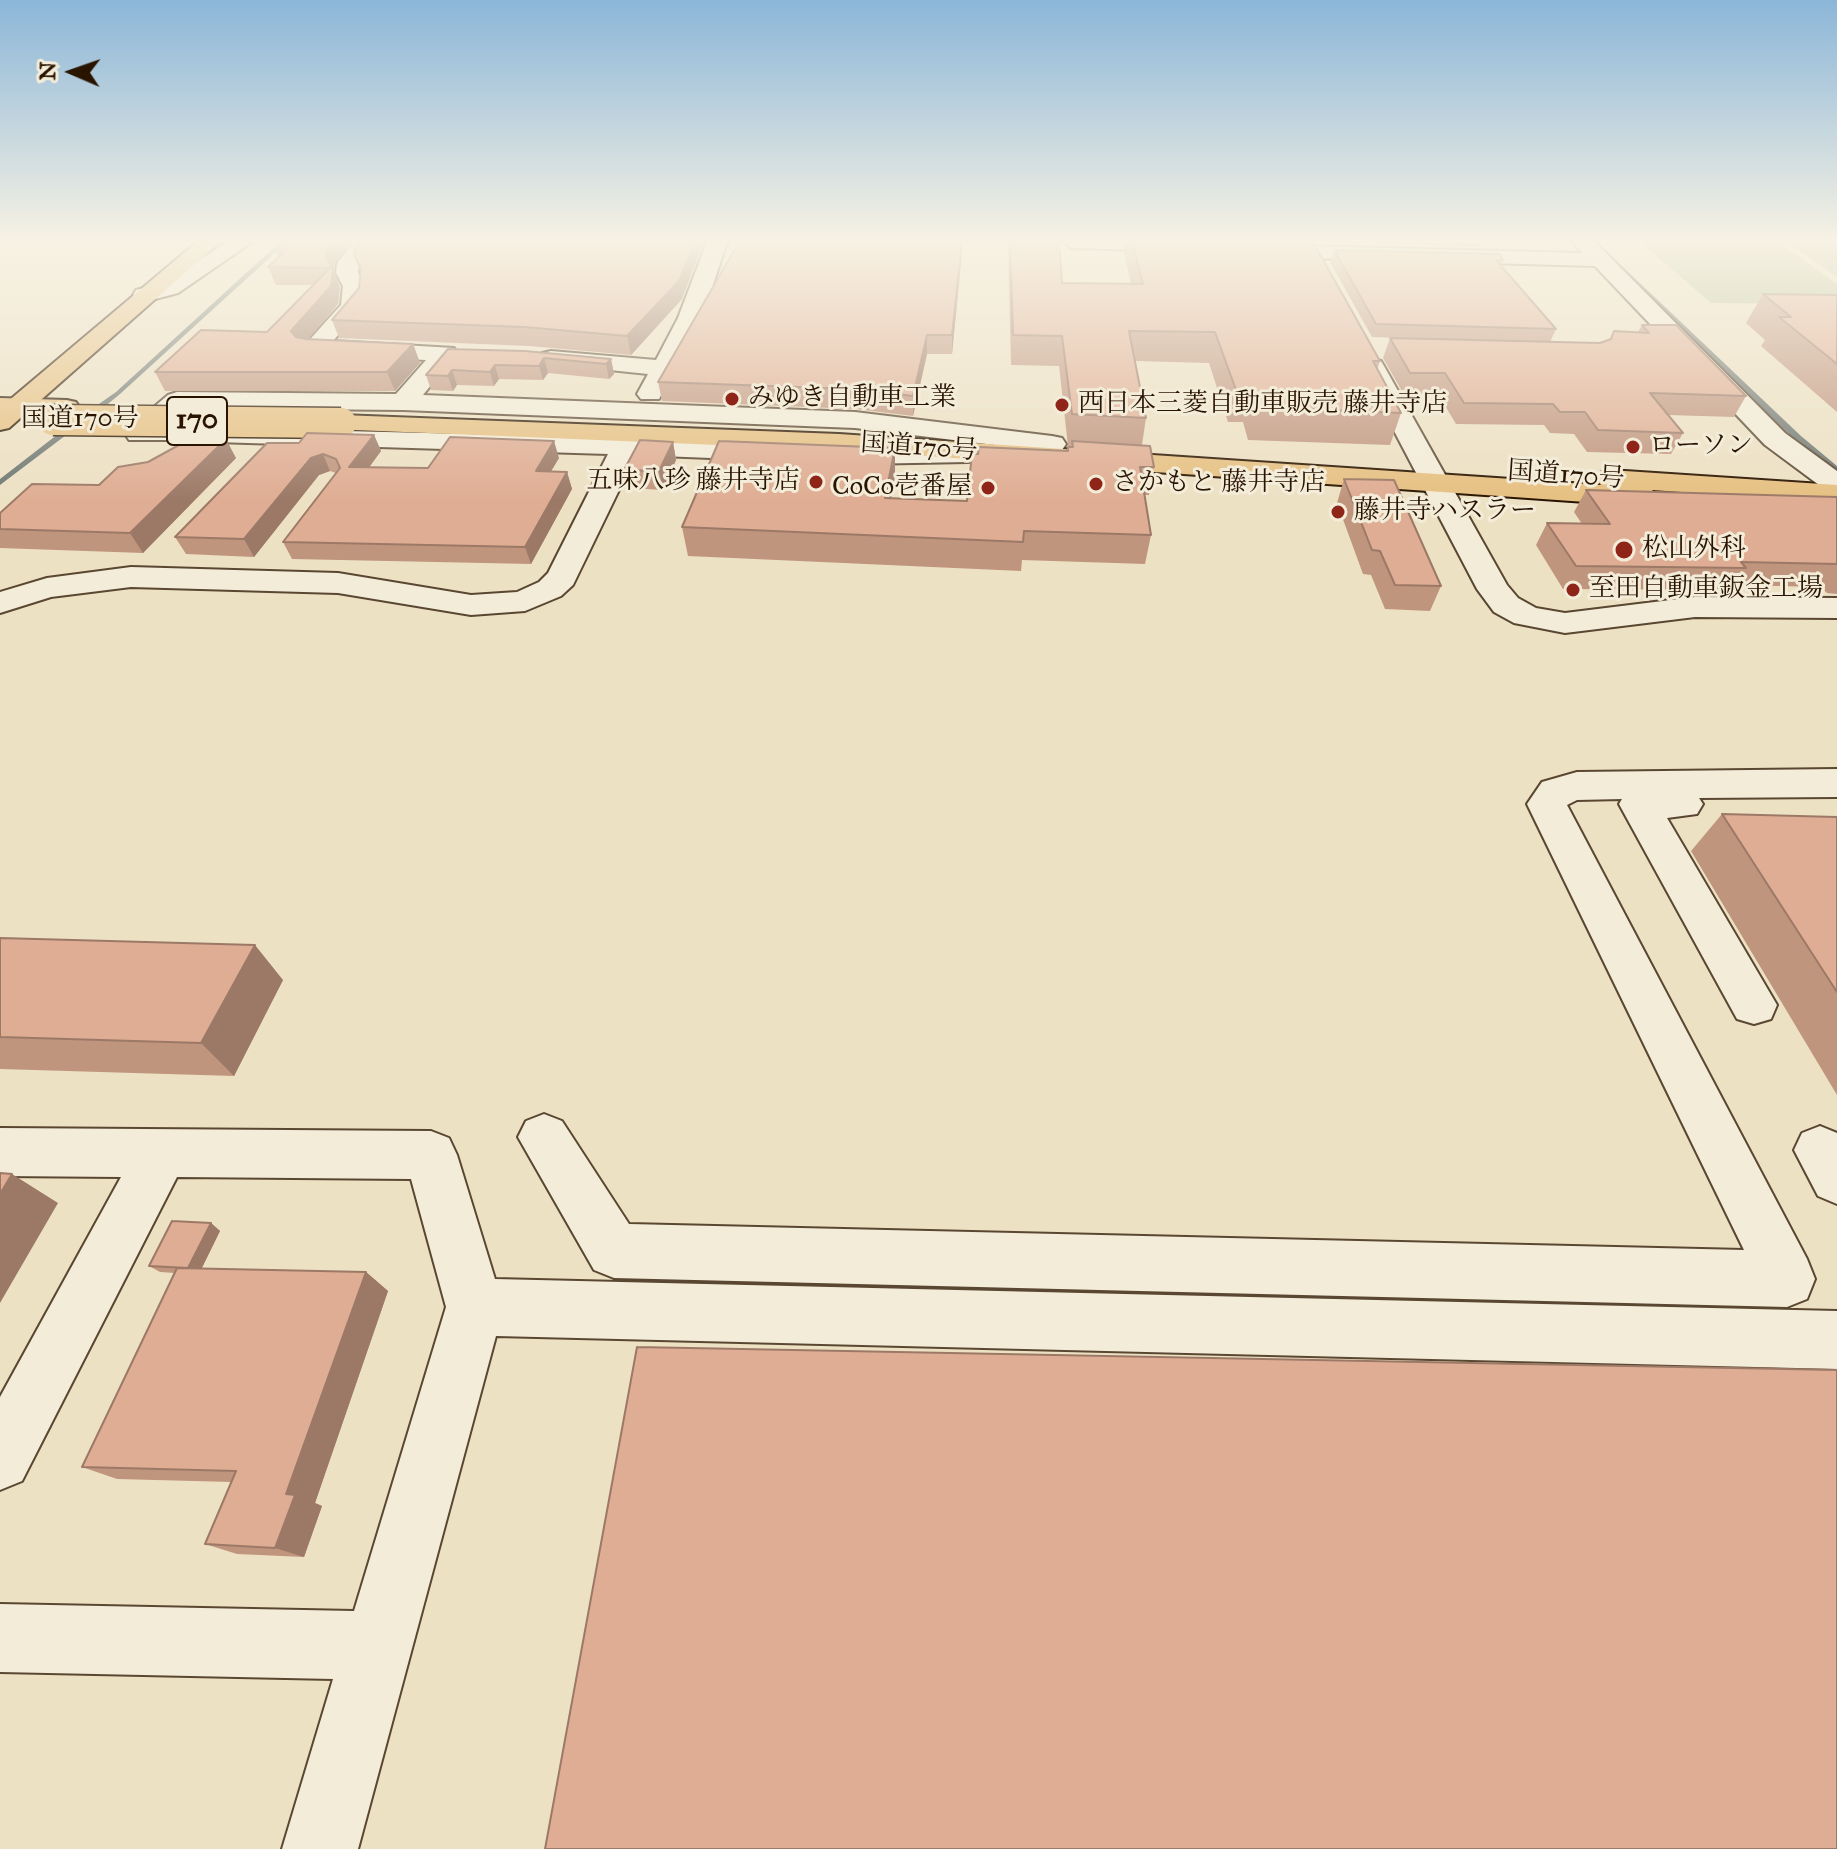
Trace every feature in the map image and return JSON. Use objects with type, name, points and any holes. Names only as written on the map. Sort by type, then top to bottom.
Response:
[{"type":"main road","points":[[4,415],[105,328]]},
{"type":"main road","name":"国道170号","points":[[4,415],[633,420],[1052,444],[1837,508]]},
{"type":"main road","name":"国道170号","points":[[345,417],[995,454],[1837,494]]},
{"type":"street","points":[[332,328],[314,348],[473,354]]},
{"type":"street","points":[[641,410],[685,328]]},
{"type":"street","points":[[1668,328],[1775,439],[1837,485]]},
{"type":"street","points":[[1392,348],[1362,347],[1493,589],[1506,605],[1526,616],[1565,623],[1695,607],[1837,608]]},
{"type":"street","points":[[403,402],[445,353]]},
{"type":"street","points":[[529,356],[665,368]]},
{"type":"street","points":[[995,454],[860,456],[626,446],[139,434],[177,400],[403,402],[855,420],[1052,444]]},
{"type":"street","points":[[245,470],[276,437]]},
{"type":"street","points":[[0,603],[47,588],[92,580],[265,567],[338,583],[471,605],[525,601],[550,589],[562,578],[626,446]]},
{"type":"street","points":[[143,577],[173,545]]},
{"type":"street","points":[[544,1137],[614,1251],[1787,1279],[1547,804],[1556,792],[1577,786],[1837,783]]},
{"type":"street","points":[[1754,1005],[1639,804],[1837,803]]},
{"type":"street","points":[[0,1152],[431,1155],[475,1307],[320,1849]]},
{"type":"street","points":[[0,1459],[162,1153]]},
{"type":"street","points":[[475,1307],[1837,1340]]},
{"type":"street","points":[[0,1638],[379,1646]]},
{"type":"building","points":[[271,328],[293,328],[291,331],[296,337],[306,339],[413,344],[387,372],[155,372],[201,330],[267,332]]},
{"type":"building","points":[[539,328],[634,328],[627,336]]},
{"type":"building","points":[[689,328],[953,328],[952,335],[927,335],[913,396],[854,389],[658,382]]},
{"type":"building","points":[[1013,328],[1362,328],[1380,361],[1373,361],[1401,413],[1256,407],[1250,390],[1236,390],[1215,332],[1129,331],[1146,418],[1072,414],[1062,336],[1013,335]]},
{"type":"building","points":[[1645,328],[1679,328],[1746,396],[1650,393],[1683,433],[1598,430],[1585,412],[1560,412],[1553,404],[1464,403],[1445,373],[1410,373],[1390,338],[1600,343],[1611,339],[1614,331],[1649,333]]},
{"type":"building","points":[[1793,328],[1837,328],[1837,364]]},
{"type":"building","points":[[448,349],[525,351],[611,359],[606,364],[544,358],[539,366],[495,365],[490,372],[452,370],[448,376],[426,375]]},
{"type":"building","points":[[307,433],[374,435],[349,467],[428,468],[450,437],[554,441],[536,471],[567,472],[525,547],[283,542],[340,468],[336,459],[323,454],[311,458],[244,539],[175,537],[267,443],[299,443]]},
{"type":"building","points":[[215,438],[226,439],[130,533],[0,529],[0,513],[32,484],[99,485],[118,467],[148,462],[179,445],[209,444]]},
{"type":"building","points":[[640,440],[673,442],[659,471],[624,470]]},
{"type":"building","points":[[719,441],[895,448],[885,498],[967,501],[972,454],[978,454],[979,447],[1068,451],[1068,447],[1073,447],[1072,441],[1150,446],[1154,467],[1140,467],[1151,535],[1024,531],[1023,542],[682,527]]},
{"type":"building","points":[[1344,479],[1394,480],[1441,586],[1395,585],[1380,551],[1372,550]]},
{"type":"building","points":[[1586,490],[1837,497],[1837,564],[1741,562],[1746,568],[1576,566],[1547,523],[1610,524]]},
{"type":"building","points":[[1722,814],[1837,817],[1837,992]]},
{"type":"building","points":[[0,938],[255,945],[201,1043],[0,1037]]},
{"type":"building","points":[[0,1173],[12,1174],[0,1194]]},
{"type":"building","points":[[172,1221],[211,1223],[188,1268],[149,1266]]},
{"type":"building","points":[[177,1268],[366,1272],[286,1494],[295,1495],[275,1548],[205,1544],[236,1471],[82,1467]]},
{"type":"building","points":[[637,1347],[1837,1370],[1837,1849],[545,1849]]},
{"type":"waterway","points":[[89,415],[189,328]]},
{"type":"waterway","points":[[1684,328],[1798,438],[1837,470]]},
{"type":"waterway","points":[[0,483],[74,426]]},
{"type":"place","name":"みゆき自動車工業","points":[[732,399]]},
{"type":"place","name":"西日本三菱自動車販売 藤井寺店","points":[[1062,405]]},
{"type":"place","name":"ローソン","points":[[1633,447]]},
{"type":"place","name":"五味八珍 藤井寺店","points":[[816,482]]},
{"type":"place","name":"さかもと 藤井寺店","points":[[1096,484]]},
{"type":"place","name":"CoCo壱番屋","points":[[988,488]]},
{"type":"place","name":"藤井寺ハスラー","points":[[1338,512]]},
{"type":"place","name":"松山外科","points":[[1624,550]]},
{"type":"place","name":"至田自動車鈑金工場","points":[[1573,590]]}]
